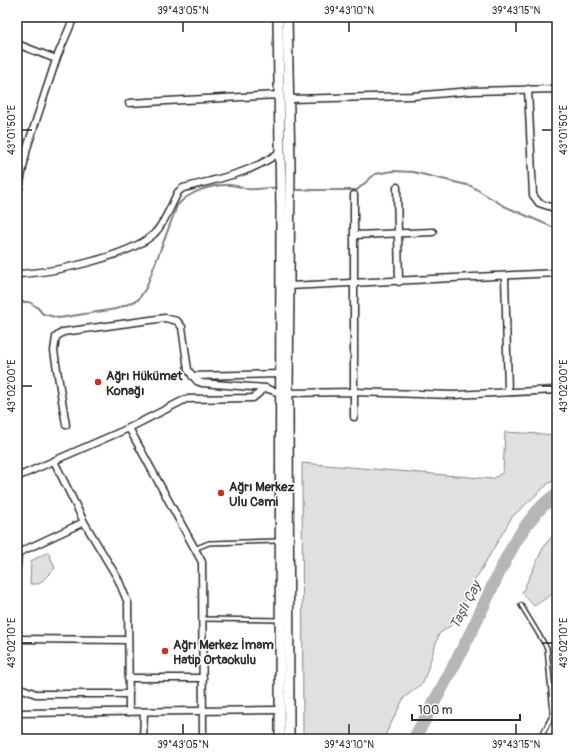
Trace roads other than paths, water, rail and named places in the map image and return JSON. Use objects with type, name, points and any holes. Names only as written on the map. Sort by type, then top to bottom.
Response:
[{"type":"main road","points":[[278,17],[281,152],[286,165]]},
{"type":"main road","points":[[287,17],[289,99],[280,374],[284,393],[289,739]]},
{"type":"main road","points":[[280,739],[281,541],[284,393],[289,286],[286,208]]},
{"type":"street","points":[[17,198],[27,148],[56,59],[74,17]]},
{"type":"street","points":[[17,44],[56,59]]},
{"type":"street","points":[[289,99],[412,96],[557,88]]},
{"type":"street","points":[[528,89],[533,195],[539,203],[557,209]]},
{"type":"street","points":[[129,103],[279,95]]},
{"type":"street","points":[[17,274],[60,270],[129,249],[143,242],[160,227],[178,192],[183,188],[253,168],[268,161],[281,152]]},
{"type":"street","points":[[397,187],[399,282]]},
{"type":"street","points":[[354,195],[354,417]]},
{"type":"street","points":[[355,235],[433,232]]},
{"type":"street","points":[[289,286],[399,282],[557,273]]},
{"type":"street","points":[[505,276],[508,391]]},
{"type":"street","points":[[66,425],[54,350],[56,337],[62,332],[165,318],[177,321],[182,327],[188,370],[192,376],[202,383],[265,388],[284,393],[354,392],[454,395],[508,391],[557,390]]},
{"type":"street","points":[[192,376],[280,374]]},
{"type":"street","points":[[17,477],[129,428],[186,399],[253,398],[265,388]]},
{"type":"street","points":[[129,428],[202,562],[203,739]]},
{"type":"street","points":[[54,461],[84,522],[118,579],[128,603],[129,712]]},
{"type":"street","points":[[17,566],[18,553],[84,522]]},
{"type":"street","points":[[19,639],[128,640]]},
{"type":"street","points":[[128,678],[203,678]]},
{"type":"street","points":[[17,689],[23,689],[36,694],[129,694]]},
{"type":"street","points":[[17,713],[280,710]]},
{"type":"street","points":[[143,739],[144,712]]},
{"type":"lane","points":[[194,548],[208,543],[281,541]]},
{"type":"lane","points":[[521,605],[547,648],[553,714],[540,739]]},
{"type":"lane","points":[[202,619],[281,620]]},
{"type":"waterway","points":[[293,190],[357,190],[375,174],[393,171],[413,172],[471,186],[504,206],[557,229]]},
{"type":"waterway","points":[[17,302],[29,302],[37,307],[43,314],[59,318],[116,309],[138,300],[146,288],[177,206],[187,197],[201,190],[223,185],[232,185],[246,189],[279,188]]},
{"type":"waterway","name":"Taşlı Çay","points":[[414,739],[475,624],[509,553],[519,536],[543,505],[557,494]]},
{"type":"place","name":"Ağrı Hükümet Konağı","points":[[98,382]]},
{"type":"place","name":"Ağrı Merkez Ulu Cami","points":[[221,493]]},
{"type":"place","name":"Ağrı Merkez İmam Hatip Ortaokulu","points":[[165,651]]}]
